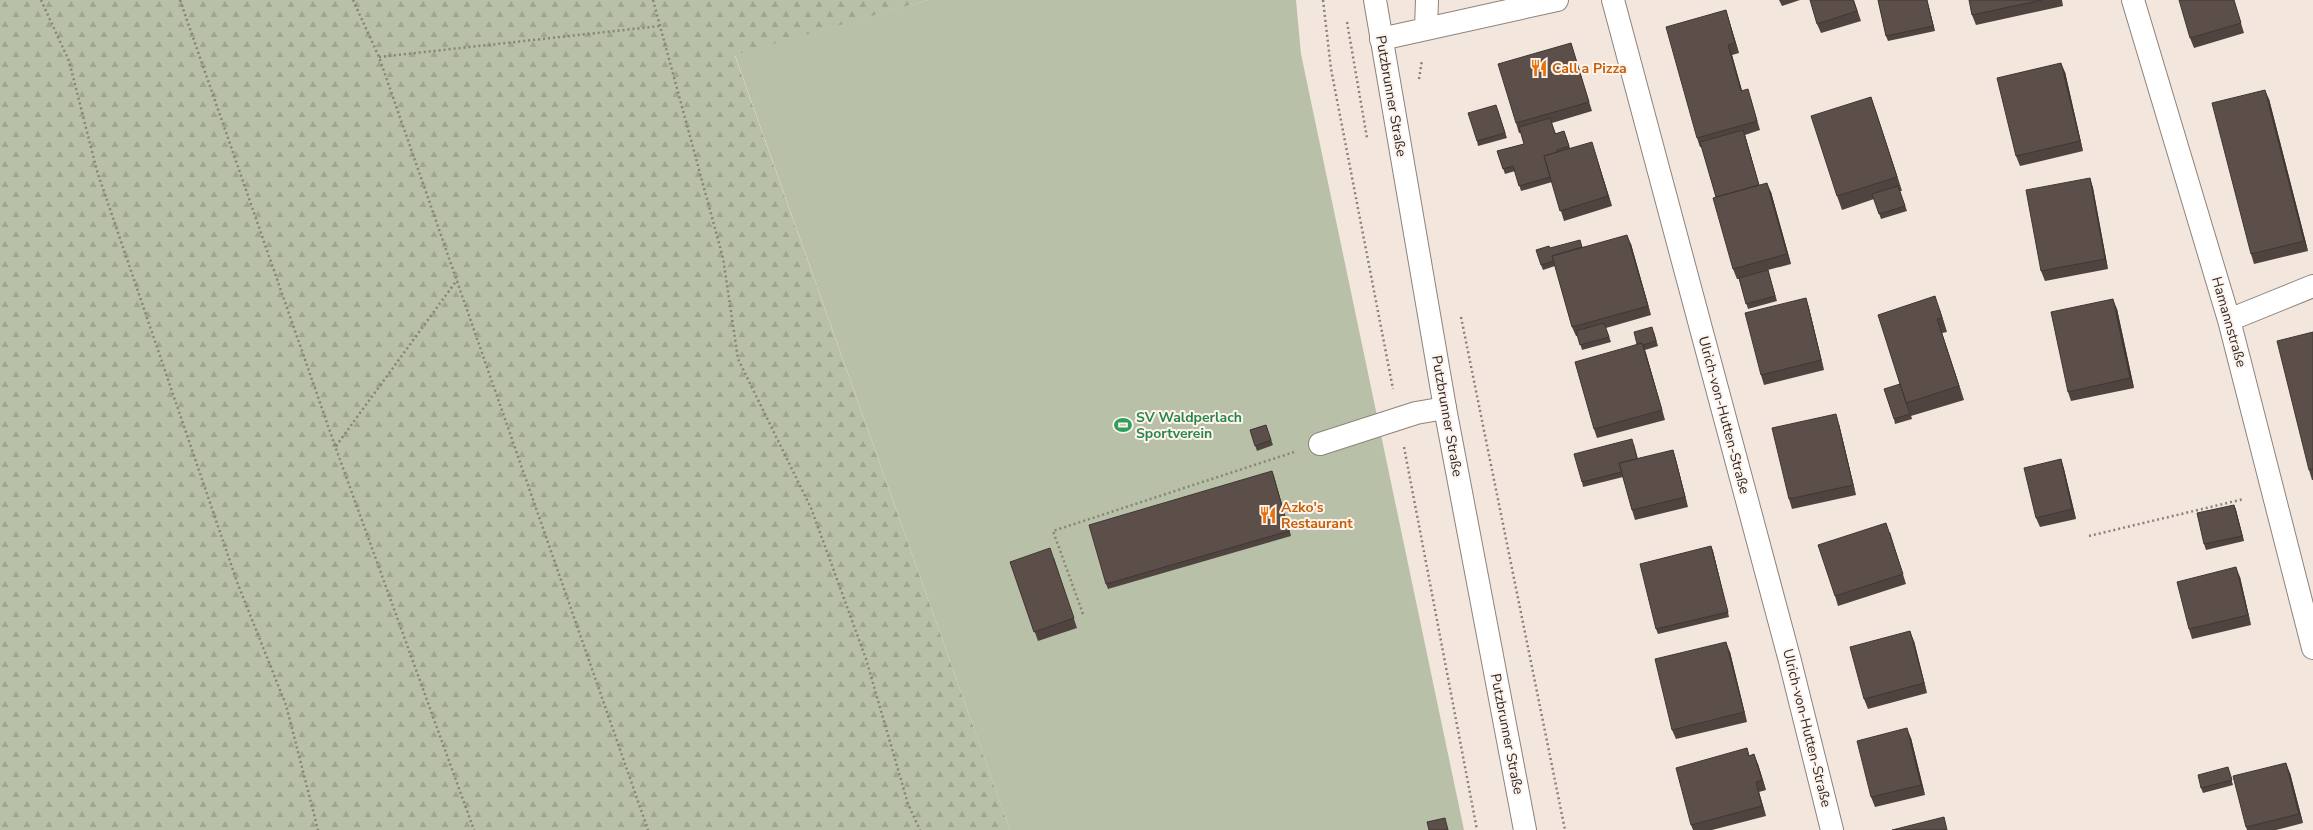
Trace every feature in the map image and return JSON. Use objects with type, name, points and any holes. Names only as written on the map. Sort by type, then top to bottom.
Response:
[{"type":"street","name":"Putzbrunner Straße","points":[[1375,0],[1445,408],[1525,830]]},
{"type":"street","points":[[1426,29],[1427,0]]},
{"type":"street","points":[[1381,39],[1556,0]]},
{"type":"street","name":"Ulrich-von-Hutten-Straße","points":[[1613,0],[1790,661],[1832,830]]},
{"type":"street","name":"Hamannstraße","points":[[2133,0],[2229,320],[2313,648]]},
{"type":"street","points":[[2229,320],[2313,286]]},
{"type":"street","points":[[1320,444],[1416,414],[1445,408]]},
{"type":"path","points":[[41,0],[69,61],[97,171],[237,582],[286,705],[318,830]]},
{"type":"path","points":[[180,0],[335,446],[474,830]]},
{"type":"path","points":[[353,0],[379,57],[648,830]]},
{"type":"path","points":[[653,0],[723,258],[738,359],[811,508],[866,659],[906,797],[920,830]]},
{"type":"path","points":[[379,57],[660,26]]},
{"type":"path","points":[[1418,84],[1426,29]]},
{"type":"path","points":[[335,446],[457,280]]},
{"type":"path","points":[[1459,309],[1565,830]]},
{"type":"path","points":[[1083,614],[1054,531],[1320,444]]},
{"type":"path","points":[[2089,536],[2274,492]]},
{"type":"green space","points":[[0,0],[928,0],[735,56],[1010,830],[0,830]]},
{"type":"green space","name":"SV Waldperlach Sportverein","points":[[928,0],[1296,0],[1301,54],[1464,830],[1010,830],[735,55]]},
{"type":"building","points":[[1810,0],[1853,0],[1857,11],[1817,24]]},
{"type":"building","points":[[1878,0],[1927,0],[1933,26],[1886,36]]},
{"type":"building","points":[[1969,0],[2042,0],[1972,15]]},
{"type":"building","points":[[2179,0],[2234,0],[2241,23],[2190,38]]},
{"type":"building","points":[[1726,10],[1735,43],[1728,45],[1741,91],[1748,89],[1757,121],[1697,138],[1666,27]]},
{"type":"building","points":[[1571,43],[1589,102],[1516,123],[1498,64]]},
{"type":"building","points":[[2061,63],[2080,141],[2016,156],[1997,78]]},
{"type":"building","points":[[2265,90],[2304,241],[2251,254],[2212,103]]},
{"type":"building","points":[[1871,97],[1897,177],[1837,196],[1811,116]]},
{"type":"building","points":[[1496,105],[1505,133],[1477,141],[1468,113]]},
{"type":"building","points":[[1550,118],[1555,134],[1564,131],[1569,146],[1544,156],[1550,177],[1519,186],[1513,166],[1503,169],[1497,151],[1524,144],[1519,127]]},
{"type":"building","points":[[1743,130],[1759,185],[1716,197],[1700,142]]},
{"type":"building","points":[[1592,142],[1608,196],[1560,211],[1544,156]]},
{"type":"building","points":[[2090,178],[2105,259],[2041,271],[2026,190]]},
{"type":"building","points":[[1767,183],[1787,254],[1733,269],[1713,198]]},
{"type":"building","points":[[1898,186],[1905,206],[1879,214],[1872,194]]},
{"type":"building","points":[[1627,235],[1648,306],[1572,327],[1552,256]]},
{"type":"building","points":[[1580,240],[1582,247],[1552,256],[1554,261],[1541,265],[1536,250]]},
{"type":"building","points":[[1768,270],[1775,296],[1746,304],[1739,278]]},
{"type":"building","points":[[1935,296],[1942,318],[1937,319],[1959,386],[1906,403],[1878,315]]},
{"type":"building","points":[[1806,298],[1821,360],[1761,375],[1745,313]]},
{"type":"building","points":[[2113,299],[2130,378],[2068,392],[2051,312]]},
{"type":"building","points":[[1604,323],[1609,337],[1580,345],[1576,331]]},
{"type":"building","points":[[1652,327],[1656,341],[1643,345],[1642,343],[1637,344],[1634,332]]},
{"type":"building","points":[[2313,332],[2313,469],[2309,470],[2277,341]]},
{"type":"building","points":[[1642,343],[1662,410],[1594,429],[1575,362]]},
{"type":"building","points":[[1900,384],[1910,414],[1894,419],[1884,389]]},
{"type":"building","points":[[1836,414],[1853,485],[1789,499],[1772,428]]},
{"type":"building","points":[[1266,425],[1271,440],[1255,446],[1250,430]]},
{"type":"building","points":[[1632,439],[1637,459],[1619,463],[1622,472],[1582,482],[1574,454]]},
{"type":"building","points":[[1673,450],[1685,497],[1632,510],[1619,463]]},
{"type":"building","points":[[2061,459],[2072,509],[2036,518],[2024,468]]},
{"type":"building","points":[[1272,471],[1289,531],[1106,584],[1089,525]]},
{"type":"building","points":[[2234,505],[2242,536],[2204,544],[2197,513]]},
{"type":"building","points":[[1886,523],[1903,574],[1835,596],[1818,545]]},
{"type":"building","points":[[1711,546],[1728,612],[1656,629],[1640,564]]},
{"type":"building","points":[[1050,548],[1074,618],[1034,632],[1010,562]]},
{"type":"building","points":[[2236,567],[2248,615],[2189,629],[2177,582]]},
{"type":"building","points":[[1910,631],[1924,683],[1864,699],[1850,647]]},
{"type":"building","points":[[1726,642],[1744,712],[1672,730],[1655,659]]},
{"type":"building","points":[[1907,728],[1921,785],[1871,797],[1857,741]]},
{"type":"building","points":[[1747,748],[1749,756],[1754,754],[1762,780],[1756,782],[1762,806],[1691,825],[1676,768]]},
{"type":"building","points":[[2286,763],[2299,814],[2246,827],[2233,776]]},
{"type":"building","points":[[2228,767],[2232,780],[2201,788],[2198,775]]},
{"type":"building","points":[[1944,817],[1947,830],[1892,830]]},
{"type":"building","points":[[1445,818],[1448,830],[1429,830],[1427,822]]},
{"type":"place","name":"Call a Pizza","points":[[1539,68]]},
{"type":"place","name":"SV Waldperlach Sportverein","points":[[1123,425]]},
{"type":"place","name":"Azko's Restaurant","points":[[1268,515]]}]
